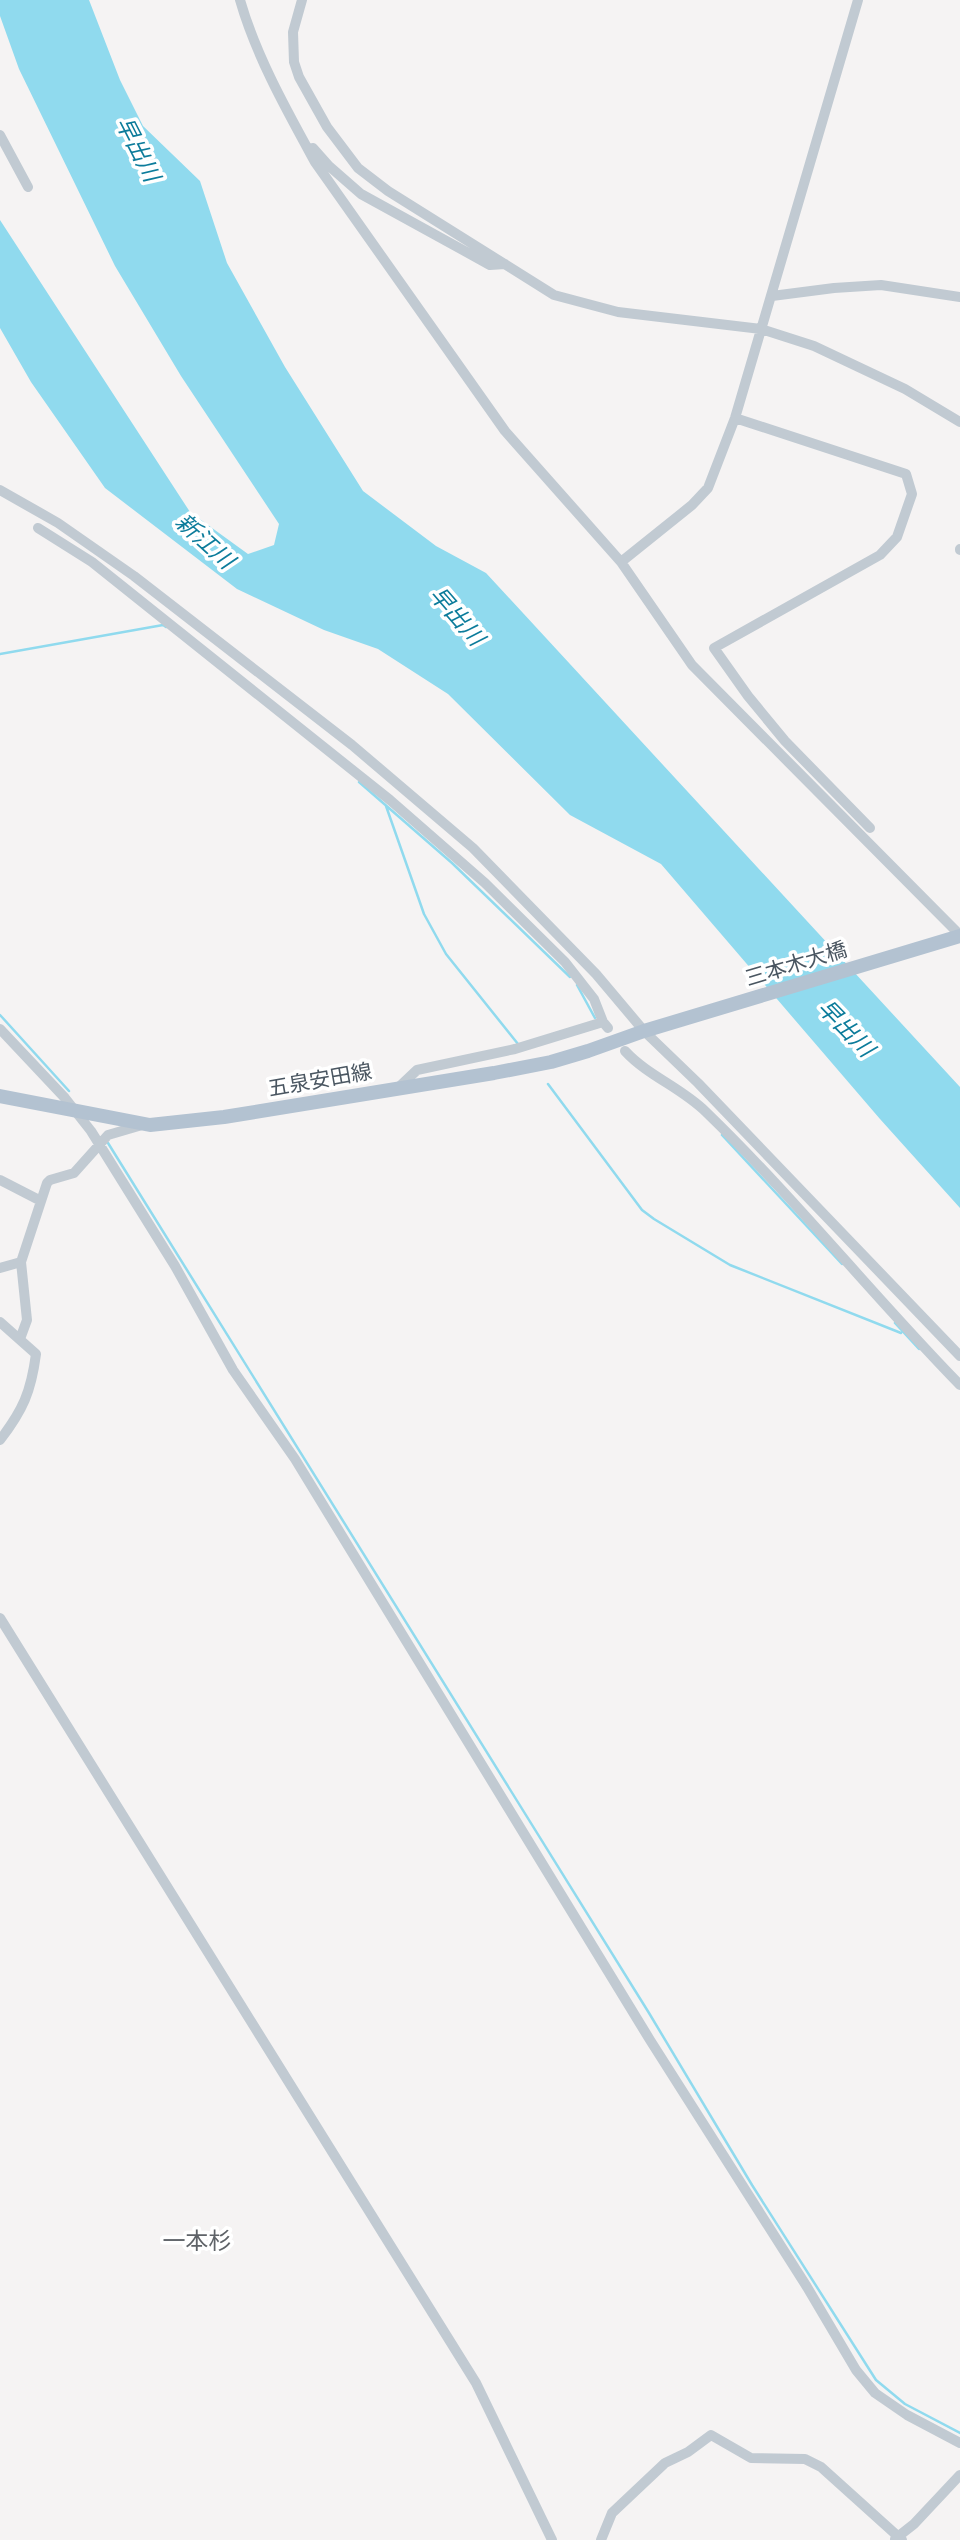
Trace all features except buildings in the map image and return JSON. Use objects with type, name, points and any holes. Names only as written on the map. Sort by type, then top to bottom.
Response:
[{"type":"main road","name":"三本木大橋","points":[[646,1031],[959,936]]},
{"type":"main road","name":"五泉安田線","points":[[0,1096],[144,1124],[225,1117],[551,1062],[646,1031]]},
{"type":"street","points":[[240,0],[247,23],[296,128],[315,162],[505,431],[621,562],[692,665],[959,936]]},
{"type":"street","points":[[302,0],[293,32],[299,77],[327,127],[358,167],[388,191],[554,295],[618,312],[761,330],[814,346],[905,389],[960,422]]},
{"type":"street","points":[[621,562],[692,505],[708,488],[735,418],[858,0]]},
{"type":"street","points":[[296,128],[329,166],[361,194],[490,265],[505,264]]},
{"type":"street","points":[[0,135],[28,187]]},
{"type":"street","points":[[772,296],[881,285],[960,297]]},
{"type":"street","points":[[735,418],[906,474],[912,494],[897,537],[880,555],[714,648],[748,696],[785,741],[870,828]]},
{"type":"street","points":[[0,490],[58,523],[134,576],[352,745],[473,848],[960,1356]]},
{"type":"street","points":[[38,528],[92,562],[390,800],[485,883],[565,962],[594,999],[606,1025],[525,1047],[417,1070],[398,1088]]},
{"type":"street","points":[[0,1029],[76,1112],[99,1144],[175,1266],[233,1370],[295,1459],[650,2040],[813,2297],[856,2370],[875,2393],[896,2408],[960,2443]]},
{"type":"street","points":[[625,1051],[633,1060],[686,1094],[705,1110],[960,1385]]},
{"type":"street","points":[[20,1339],[27,1320],[21,1262],[50,1180],[74,1173],[108,1135],[144,1124]]},
{"type":"street","points":[[0,1180],[41,1201]]},
{"type":"street","points":[[0,1268],[21,1262]]},
{"type":"street","points":[[0,1322],[36,1354],[32,1385],[19,1416],[0,1440]]},
{"type":"street","points":[[0,1618],[475,2383],[552,2540]]},
{"type":"street","points":[[601,2540],[612,2513],[665,2463],[688,2452],[711,2435],[751,2458],[806,2459],[821,2467],[898,2538],[960,2475]]},
{"type":"water","points":[[0,0],[89,0],[120,80],[143,126],[200,181],[227,263],[285,367],[363,491],[436,546],[486,573],[960,1087],[960,1208],[661,864],[570,815],[448,694],[378,649],[324,630],[237,589],[105,488],[31,382],[0,328],[0,220],[190,512],[248,554],[274,545],[279,524],[181,376],[115,266],[19,69],[0,16]]},
{"type":"waterway","points":[[0,654],[163,625],[166,627]]},
{"type":"waterway","points":[[359,782],[452,863],[570,977]]},
{"type":"waterway","points":[[386,806],[424,914],[446,954],[518,1044]]},
{"type":"waterway","points":[[577,985],[595,1018]]},
{"type":"waterway","points":[[0,1015],[69,1091]]},
{"type":"waterway","points":[[548,1084],[642,1210],[654,1219],[730,1265],[901,1333]]},
{"type":"waterway","points":[[722,1135],[842,1264]]},
{"type":"waterway","points":[[108,1143],[649,2013],[752,2185],[876,2380],[905,2404],[960,2433]]},
{"type":"waterway","points":[[895,1323],[919,1349]]},
{"type":"district","name":"一本杉","points":[[197,2241]]},
{"type":"water label","name":"早出川","points":[[138,149]]},
{"type":"water label","name":"新江川","points":[[205,541]]},
{"type":"water label","name":"早出川","points":[[457,616]]},
{"type":"water label","name":"早出川","points":[[846,1028]]}]
